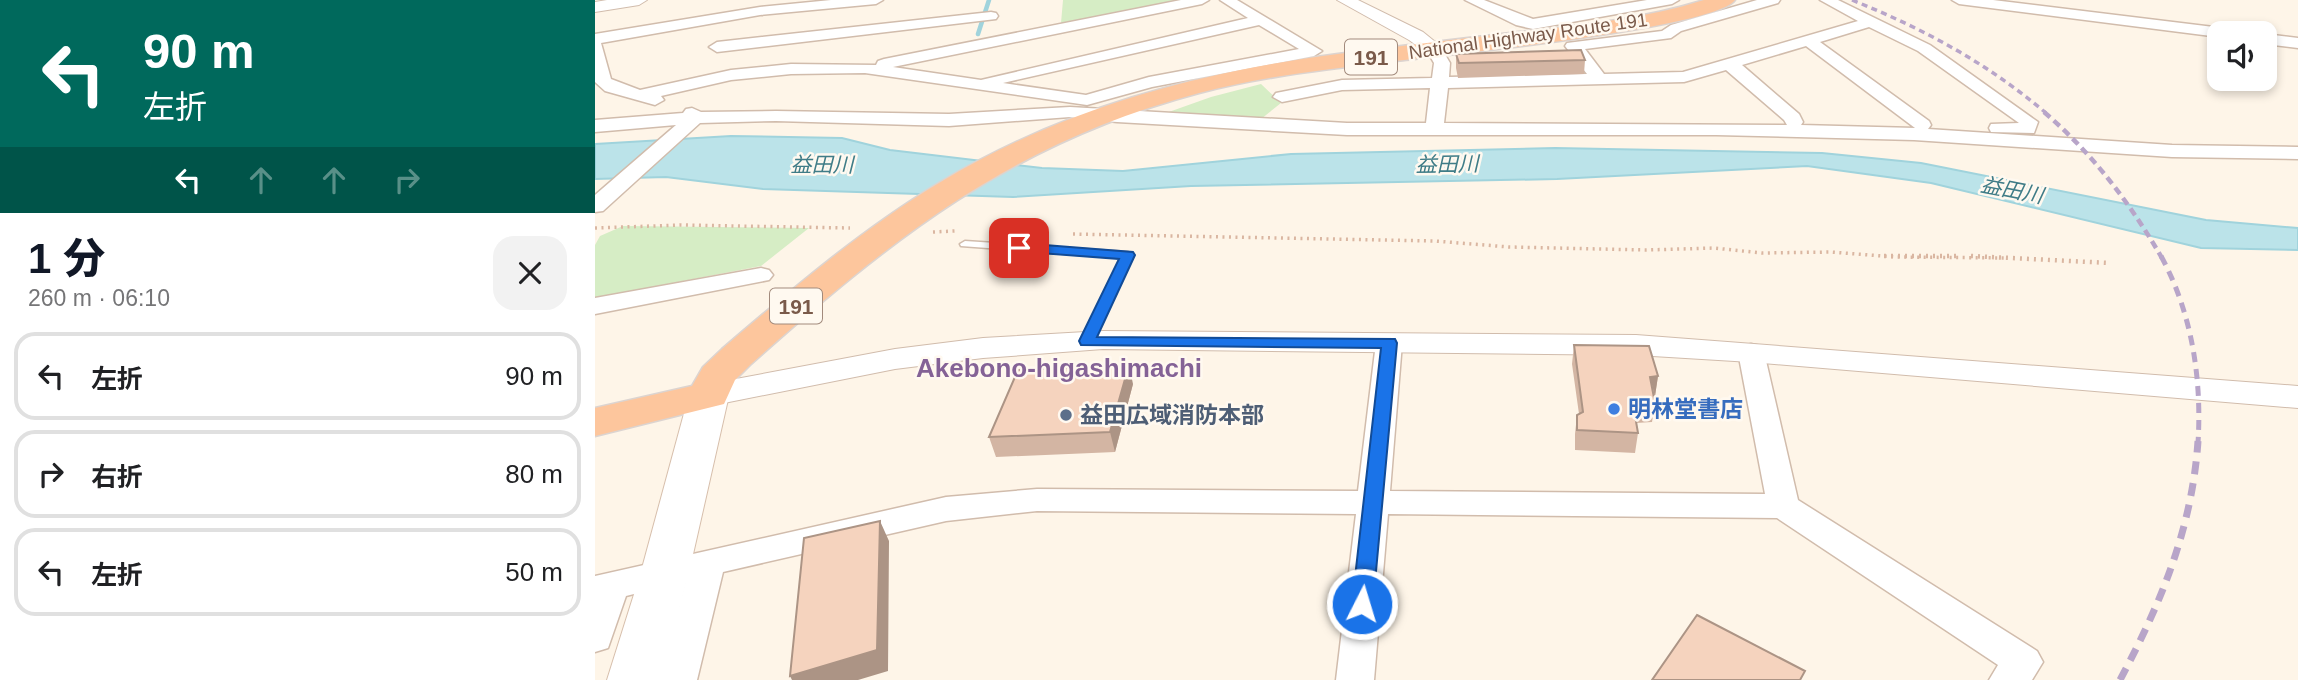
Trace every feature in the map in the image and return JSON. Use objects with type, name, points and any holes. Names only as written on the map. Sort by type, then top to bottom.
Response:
[{"type":"highway","name":"National Highway Route 191","points":[[709,395],[717,376],[736,357],[893,230],[1002,160],[1101,116],[1164,94],[1231,78],[1646,22],[1725,0]]},
{"type":"highway","points":[[595,422],[709,395]]},
{"type":"main road","points":[[634,680],[686,567],[709,395]]},
{"type":"street","points":[[595,6],[639,0]]},
{"type":"street","points":[[595,38],[772,9],[876,0]]},
{"type":"street","points":[[986,43],[983,39],[997,0]]},
{"type":"street","points":[[865,68],[1202,0]]},
{"type":"street","points":[[638,96],[731,75],[791,69],[865,68],[1087,100],[1149,82],[1314,51],[1227,0]]},
{"type":"street","points":[[1345,0],[1416,36],[1434,49],[1442,63],[1434,130]]},
{"type":"street","points":[[1477,2],[1503,0]]},
{"type":"street","points":[[1477,2],[1521,22],[1532,24],[1672,0]]},
{"type":"street","points":[[1598,78],[1590,64],[1573,46],[1666,34],[1677,28],[1773,0]]},
{"type":"street","points":[[1546,130],[1556,125],[1674,120],[2027,129],[2029,122],[1924,48],[1827,0]]},
{"type":"street","points":[[1959,0],[2207,31]]},
{"type":"street","points":[[717,47],[991,16]]},
{"type":"street","points":[[704,20],[731,75]]},
{"type":"street","points":[[980,85],[995,78],[1260,20]]},
{"type":"street","points":[[1282,97],[1342,85],[1684,77],[1873,21]]},
{"type":"street","points":[[2277,40],[2298,43]]},
{"type":"street","points":[[1809,41],[1922,125]]},
{"type":"street","points":[[595,45],[599,81],[638,96],[690,108],[689,122],[595,205]]},
{"type":"street","points":[[1729,65],[1793,118],[1794,122]]},
{"type":"street","points":[[595,126],[776,116],[949,120],[1070,112],[1347,130],[1716,129],[1914,134],[2172,151],[2298,153]]},
{"type":"street","points":[[595,306],[761,275]]},
{"type":"street","points":[[709,395],[895,359],[983,348],[1087,341],[1636,345],[2298,397]]},
{"type":"street","points":[[1355,680],[1389,343]]},
{"type":"street","points":[[1751,352],[1783,506]]},
{"type":"street","points":[[595,637],[603,588],[946,509],[1037,500],[1783,506],[2024,662],[2008,680]]},
{"type":"street","points":[[678,680],[686,567]]},
{"type":"lane","points":[[965,244],[1128,255],[1087,341]]},
{"type":"path","points":[[595,228],[681,225],[961,232]]},
{"type":"path","points":[[1071,234],[1434,241],[1509,247],[1564,246],[1646,250],[1714,248],[1762,253],[1831,252],[1895,257],[1969,256],[2110,263]]},
{"type":"green space","points":[[1063,0],[1180,0],[1061,23]]},
{"type":"green space","points":[[1261,84],[1281,103],[1261,119],[1166,113],[1211,97]]},
{"type":"green space","points":[[623,226],[809,228],[761,266],[595,298],[595,245],[600,236]]},
{"type":"water","name":"益田川","points":[[731,136],[842,138],[890,150],[1042,168],[1123,171],[1291,154],[1555,148],[1822,153],[1921,163],[2206,220],[2298,228],[2298,250],[2201,248],[1931,183],[1807,166],[1557,179],[1191,186],[1013,197],[763,189],[666,177],[595,179],[595,144]]},
{"type":"building","points":[[1581,50],[1585,60],[1459,63],[1456,54]]},
{"type":"building","name":"明林堂書店","points":[[1574,345],[1649,346],[1658,376],[1650,377],[1655,403],[1633,404],[1638,433],[1577,430],[1577,415],[1583,412]]},
{"type":"building","points":[[1129,365],[1110,432],[989,437],[1018,370]]},
{"type":"building","points":[[880,521],[877,650],[790,676],[804,538]]},
{"type":"building","points":[[1697,615],[1805,671],[1800,680],[1652,680]]},
{"type":"waterway","points":[[978,34],[989,0]]},
{"type":"railway","points":[[1852,0],[1954,49],[2001,78],[2046,113]]},
{"type":"railway","points":[[2044,112],[2078,144],[2109,180],[2162,258]]},
{"type":"railway","points":[[2162,258],[2180,300],[2193,347],[2198,395],[2198,443]]},
{"type":"railway","points":[[2120,680],[2149,623],[2172,565],[2189,505],[2198,441]]},
{"type":"place","name":"明林堂書店","points":[[1614,409]]},
{"type":"place","name":"益田広域消防本部","points":[[1066,415]]},
{"type":"district","name":"Akebono-higashimachi","points":[[1059,368]]},
{"type":"route","points":[[1019,248],[1128,255],[1087,341],[1389,343],[1362,604]]}]
